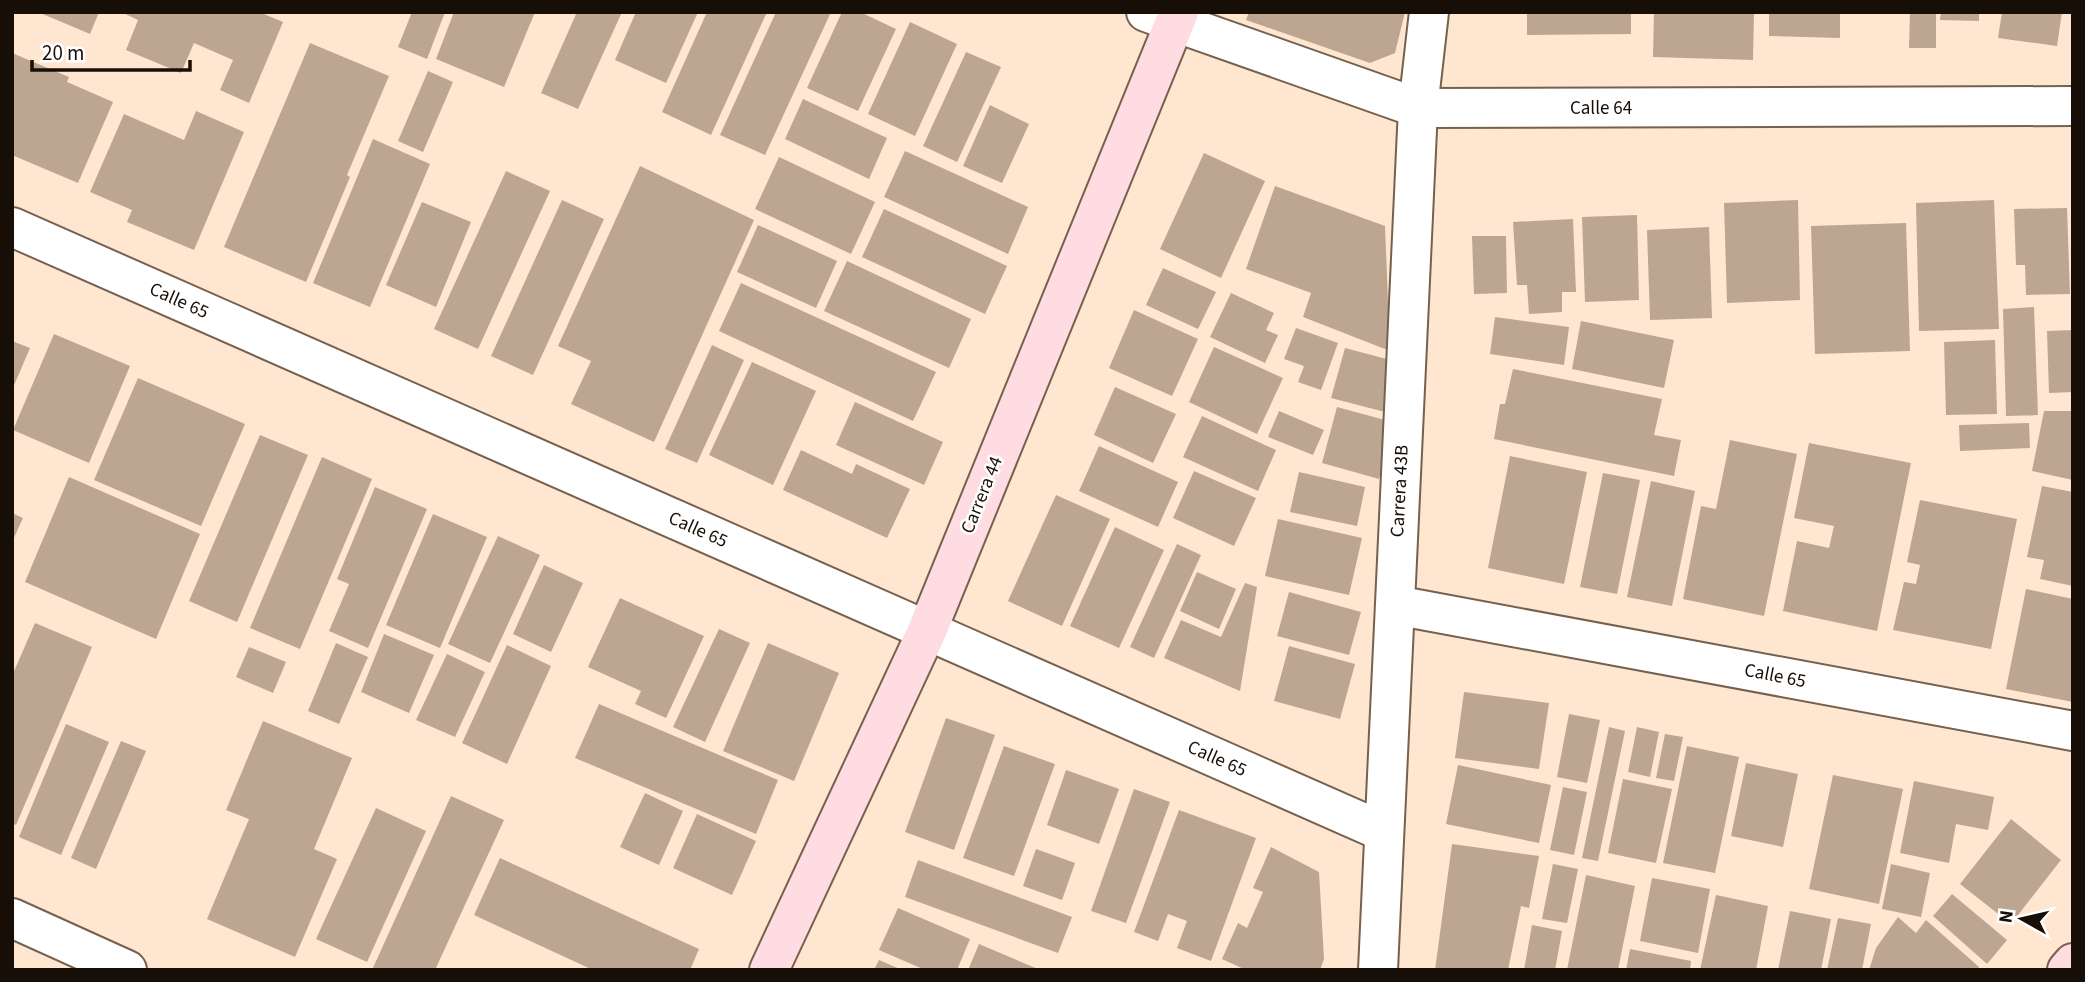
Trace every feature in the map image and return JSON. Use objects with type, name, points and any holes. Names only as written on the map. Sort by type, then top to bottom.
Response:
[{"type":"street","name":"Carrera 43B","points":[[1378,970],[1418,108],[1429,12]]},
{"type":"street","name":"Calle 64","points":[[1167,16],[1418,108],[2073,106]]},
{"type":"street","name":"Carrera 44","points":[[769,970],[927,631],[1167,16]]},
{"type":"street","name":"Calle 65","points":[[12,227],[1384,832]]},
{"type":"street","name":"Calle 65","points":[[1395,605],[2073,732]]},
{"type":"street","points":[[12,918],[127,970]]},
{"type":"street","points":[[2067,970],[2073,962]]},
{"type":"building","points":[[38,12],[99,12],[90,34]]},
{"type":"building","points":[[121,12],[259,12],[283,22],[249,103],[220,90],[233,60],[194,43],[181,73],[126,50],[138,20]]},
{"type":"building","points":[[412,12],[445,12],[427,59],[398,47]]},
{"type":"building","points":[[454,12],[535,12],[504,87],[436,59]]},
{"type":"building","points":[[577,12],[622,12],[578,109],[541,93]]},
{"type":"building","points":[[636,12],[698,12],[666,83],[615,60]]},
{"type":"building","points":[[707,12],[767,12],[711,135],[662,112]]},
{"type":"building","points":[[776,12],[831,12],[765,155],[720,135]]},
{"type":"building","points":[[842,12],[860,12],[896,29],[858,111],[807,88]]},
{"type":"building","points":[[1249,12],[1405,12],[1395,53],[1370,63],[1246,20]]},
{"type":"building","points":[[1527,12],[1631,12],[1631,34],[1527,35]]},
{"type":"building","points":[[1654,12],[1754,12],[1753,60],[1653,57]]},
{"type":"building","points":[[1769,12],[1840,12],[1840,38],[1769,36]]},
{"type":"building","points":[[1910,12],[1936,12],[1936,48],[1909,48]]},
{"type":"building","points":[[1941,12],[1979,12],[1979,21],[1940,20]]},
{"type":"building","points":[[2002,12],[2062,12],[2057,46],[1998,38]]},
{"type":"building","points":[[910,22],[957,44],[915,136],[868,114]]},
{"type":"building","points":[[310,43],[389,76],[306,282],[224,247]]},
{"type":"building","points":[[966,52],[1001,67],[957,162],[923,146]]},
{"type":"building","points":[[12,53],[69,77],[67,82],[113,102],[78,183],[12,155]]},
{"type":"building","points":[[428,71],[453,82],[423,152],[398,141]]},
{"type":"building","points":[[803,99],[887,138],[869,179],[785,139]]},
{"type":"building","points":[[990,105],[1029,124],[1002,183],[963,166]]},
{"type":"building","points":[[196,111],[244,132],[194,250],[127,222],[132,210],[90,192],[124,114],[184,140]]},
{"type":"building","points":[[373,139],[430,164],[370,307],[313,283]]},
{"type":"building","points":[[905,151],[1028,207],[1008,254],[884,197]]},
{"type":"building","points":[[1204,153],[1265,181],[1221,278],[1160,249]]},
{"type":"building","points":[[779,157],[875,202],[851,254],[755,209]]},
{"type":"building","points":[[640,166],[754,220],[654,442],[571,404],[591,361],[558,346]]},
{"type":"building","points":[[506,171],[550,191],[478,349],[434,329]]},
{"type":"building","points":[[1275,186],[1385,226],[1390,351],[1303,317],[1311,293],[1246,269]]},
{"type":"building","points":[[562,200],[604,219],[533,375],[491,356]]},
{"type":"building","points":[[1798,200],[1800,300],[1727,303],[1724,203]]},
{"type":"building","points":[[1994,200],[1999,329],[1919,331],[1916,203]]},
{"type":"building","points":[[422,202],[471,222],[436,307],[386,285]]},
{"type":"building","points":[[2067,208],[2070,294],[2026,295],[2025,265],[2016,265],[2014,209]]},
{"type":"building","points":[[884,209],[1007,266],[985,314],[862,257]]},
{"type":"building","points":[[1637,215],[1639,300],[1585,302],[1582,217]]},
{"type":"building","points":[[1573,219],[1576,292],[1562,292],[1562,312],[1529,314],[1527,285],[1517,285],[1513,222]]},
{"type":"building","points":[[1906,223],[1910,351],[1815,354],[1811,226]]},
{"type":"building","points":[[758,225],[837,261],[816,308],[737,272]]},
{"type":"building","points":[[1709,227],[1712,318],[1650,320],[1647,230]]},
{"type":"building","points":[[1472,236],[1506,236],[1507,293],[1474,294]]},
{"type":"building","points":[[847,261],[971,319],[949,368],[824,311]]},
{"type":"building","points":[[1163,268],[1216,292],[1198,329],[1146,305]]},
{"type":"building","points":[[741,283],[936,372],[913,421],[719,331]]},
{"type":"building","points":[[1231,293],[1274,313],[1266,330],[1278,335],[1265,363],[1210,337]]},
{"type":"building","points":[[2034,307],[2038,415],[2006,416],[2003,309]]},
{"type":"building","points":[[1134,310],[1198,339],[1172,396],[1109,368]]},
{"type":"building","points":[[1495,317],[1569,327],[1564,365],[1490,354]]},
{"type":"building","points":[[1581,321],[1674,340],[1664,388],[1572,369]]},
{"type":"building","points":[[1296,328],[1338,343],[1321,390],[1298,382],[1304,366],[1284,359]]},
{"type":"building","points":[[2073,330],[2073,392],[2049,393],[2047,331]]},
{"type":"building","points":[[54,334],[130,366],[89,463],[13,430]]},
{"type":"building","points":[[1995,340],[1997,414],[1946,415],[1944,342]]},
{"type":"building","points":[[12,341],[30,348],[12,390]]},
{"type":"building","points":[[712,345],[744,360],[697,463],[665,449]]},
{"type":"building","points":[[1214,347],[1283,378],[1257,434],[1189,402]]},
{"type":"building","points":[[1345,348],[1398,362],[1385,412],[1331,398]]},
{"type":"building","points":[[752,362],[816,391],[773,485],[709,455]]},
{"type":"building","points":[[1513,369],[1662,399],[1654,435],[1681,440],[1674,476],[1494,439],[1500,404],[1505,404]]},
{"type":"building","points":[[138,378],[245,424],[201,526],[94,480]]},
{"type":"building","points":[[1115,387],[1176,414],[1153,463],[1094,435]]},
{"type":"building","points":[[855,402],[943,442],[924,485],[836,445]]},
{"type":"building","points":[[1337,407],[1396,423],[1379,479],[1322,463]]},
{"type":"building","points":[[1279,411],[1324,430],[1313,455],[1268,437]]},
{"type":"building","points":[[2044,411],[2073,411],[2073,480],[2032,471]]},
{"type":"building","points":[[1202,416],[1276,450],[1258,491],[1183,457]]},
{"type":"building","points":[[2029,423],[2030,448],[1960,451],[1959,425]]},
{"type":"building","points":[[260,435],[308,455],[237,622],[189,601]]},
{"type":"building","points":[[1730,440],[1797,454],[1764,616],[1683,599],[1701,506],[1716,509]]},
{"type":"building","points":[[1809,443],[1911,463],[1877,631],[1783,611],[1797,541],[1829,548],[1834,526],[1794,518]]},
{"type":"building","points":[[1099,446],[1178,482],[1158,527],[1079,491]]},
{"type":"building","points":[[801,450],[852,474],[856,464],[910,489],[887,538],[783,490]]},
{"type":"building","points":[[1510,456],[1587,472],[1564,584],[1488,568]]},
{"type":"building","points":[[322,457],[372,479],[300,649],[250,628]]},
{"type":"building","points":[[1194,471],[1256,498],[1234,546],[1173,518]]},
{"type":"building","points":[[1299,472],[1365,487],[1357,526],[1290,512]]},
{"type":"building","points":[[1603,473],[1640,480],[1617,594],[1580,587]]},
{"type":"building","points":[[69,477],[200,534],[156,639],[25,582]]},
{"type":"building","points":[[1651,481],[1695,491],[1672,606],[1627,597]]},
{"type":"building","points":[[2042,486],[2073,492],[2073,586],[2040,579],[2044,560],[2027,557]]},
{"type":"building","points":[[375,487],[427,509],[368,648],[329,631],[349,584],[337,579]]},
{"type":"building","points":[[1056,495],[1110,519],[1062,626],[1008,601]]},
{"type":"building","points":[[1920,500],[2017,519],[1991,649],[1893,630],[1904,582],[1916,584],[1920,565],[1907,562]]},
{"type":"building","points":[[12,513],[23,518],[12,542]]},
{"type":"building","points":[[433,514],[487,537],[440,648],[386,625]]},
{"type":"building","points":[[1278,519],[1362,538],[1349,595],[1265,576]]},
{"type":"building","points":[[1115,527],[1164,550],[1119,648],[1070,626]]},
{"type":"building","points":[[498,536],[540,555],[490,663],[448,644]]},
{"type":"building","points":[[1177,544],[1201,555],[1154,658],[1130,647]]},
{"type":"building","points":[[544,565],[583,583],[551,652],[513,634]]},
{"type":"building","points":[[1197,572],[1236,589],[1219,629],[1180,611]]},
{"type":"building","points":[[1245,583],[1257,587],[1240,691],[1164,658],[1181,620],[1221,637]]},
{"type":"building","points":[[2026,589],[2073,599],[2073,702],[2006,689]]},
{"type":"building","points":[[1289,592],[1361,612],[1349,655],[1277,636]]},
{"type":"building","points":[[620,598],[704,636],[666,718],[635,704],[641,691],[588,667]]},
{"type":"building","points":[[35,623],[92,647],[16,825],[12,823],[12,676]]},
{"type":"building","points":[[719,629],[750,643],[705,742],[673,727]]},
{"type":"building","points":[[384,634],[434,655],[409,713],[361,692]]},
{"type":"building","points":[[336,643],[368,657],[339,724],[308,711]]},
{"type":"building","points":[[768,643],[839,673],[794,781],[723,751]]},
{"type":"building","points":[[507,645],[551,666],[507,764],[462,743]]},
{"type":"building","points":[[1289,646],[1355,664],[1340,719],[1274,701]]},
{"type":"building","points":[[249,647],[286,662],[273,693],[236,677]]},
{"type":"building","points":[[447,654],[485,672],[455,737],[416,720]]},
{"type":"building","points":[[1464,692],[1549,703],[1539,769],[1455,758]]},
{"type":"building","points":[[599,704],[778,780],[756,834],[575,758]]},
{"type":"building","points":[[1569,714],[1600,720],[1587,783],[1557,777]]},
{"type":"building","points":[[946,718],[995,735],[954,850],[905,832]]},
{"type":"building","points":[[263,721],[352,758],[314,849],[337,859],[295,957],[207,919],[249,819],[226,810]]},
{"type":"building","points":[[66,724],[109,742],[61,855],[19,837]]},
{"type":"building","points":[[1609,727],[1625,731],[1598,861],[1582,858]]},
{"type":"building","points":[[1637,727],[1659,732],[1650,777],[1628,772]]},
{"type":"building","points":[[1665,734],[1683,737],[1674,781],[1656,778]]},
{"type":"building","points":[[121,741],[146,751],[96,869],[71,858]]},
{"type":"building","points":[[1004,746],[1055,764],[1014,876],[963,858]]},
{"type":"building","points":[[1687,746],[1739,757],[1715,873],[1663,863]]},
{"type":"building","points":[[1746,763],[1798,774],[1783,847],[1731,836]]},
{"type":"building","points":[[1458,765],[1551,785],[1539,843],[1446,824]]},
{"type":"building","points":[[1066,770],[1119,789],[1099,844],[1047,825]]},
{"type":"building","points":[[1833,775],[1903,789],[1879,904],[1809,889]]},
{"type":"building","points":[[1623,779],[1672,789],[1656,863],[1608,853]]},
{"type":"building","points":[[1914,781],[1994,797],[1988,830],[1956,824],[1949,863],[1900,853]]},
{"type":"building","points":[[1563,787],[1587,792],[1574,855],[1550,850]]},
{"type":"building","points":[[1134,789],[1170,802],[1126,923],[1091,911]]},
{"type":"building","points":[[645,793],[683,811],[659,865],[620,847]]},
{"type":"building","points":[[451,796],[504,820],[435,970],[372,970]]},
{"type":"building","points":[[376,808],[426,831],[367,962],[316,939]]},
{"type":"building","points":[[1179,810],[1256,838],[1211,961],[1177,948],[1187,921],[1168,914],[1158,941],[1134,932]]},
{"type":"building","points":[[697,814],[756,841],[732,895],[673,868]]},
{"type":"building","points":[[2011,819],[2061,860],[2011,924],[1960,884]]},
{"type":"building","points":[[1452,844],[1539,856],[1529,908],[1521,906],[1508,970],[1435,970]]},
{"type":"building","points":[[1271,847],[1319,872],[1324,959],[1320,970],[1246,970],[1222,959],[1238,923],[1247,928],[1263,892],[1253,888]]},
{"type":"building","points":[[1036,849],[1075,863],[1062,900],[1023,886]]},
{"type":"building","points":[[500,858],[699,949],[690,970],[593,970],[474,915]]},
{"type":"building","points":[[918,860],[1072,917],[1058,953],[905,897]]},
{"type":"building","points":[[1553,864],[1578,869],[1567,923],[1542,919]]},
{"type":"building","points":[[1891,864],[1930,873],[1921,917],[1882,909]]},
{"type":"building","points":[[1586,875],[1635,886],[1618,970],[1567,970]]},
{"type":"building","points":[[1652,878],[1710,889],[1698,953],[1640,941]]},
{"type":"building","points":[[1952,894],[2007,940],[1987,964],[1933,916]]},
{"type":"building","points":[[1716,895],[1768,906],[1756,970],[1700,970]]},
{"type":"building","points":[[898,908],[970,939],[957,970],[925,970],[879,950]]},
{"type":"building","points":[[1790,911],[1831,919],[1821,970],[1778,970]]},
{"type":"building","points":[[1898,917],[1916,933],[1926,920],[1979,967],[1977,970],[1869,970],[1876,948]]},
{"type":"building","points":[[1838,918],[1871,924],[1862,970],[1827,970]]},
{"type":"building","points":[[1532,925],[1562,931],[1555,970],[1524,970]]},
{"type":"building","points":[[979,944],[1040,970],[968,970]]},
{"type":"building","points":[[1630,949],[1691,961],[1690,970],[1626,970]]},
{"type":"building","points":[[879,960],[902,970],[874,970]]}]
